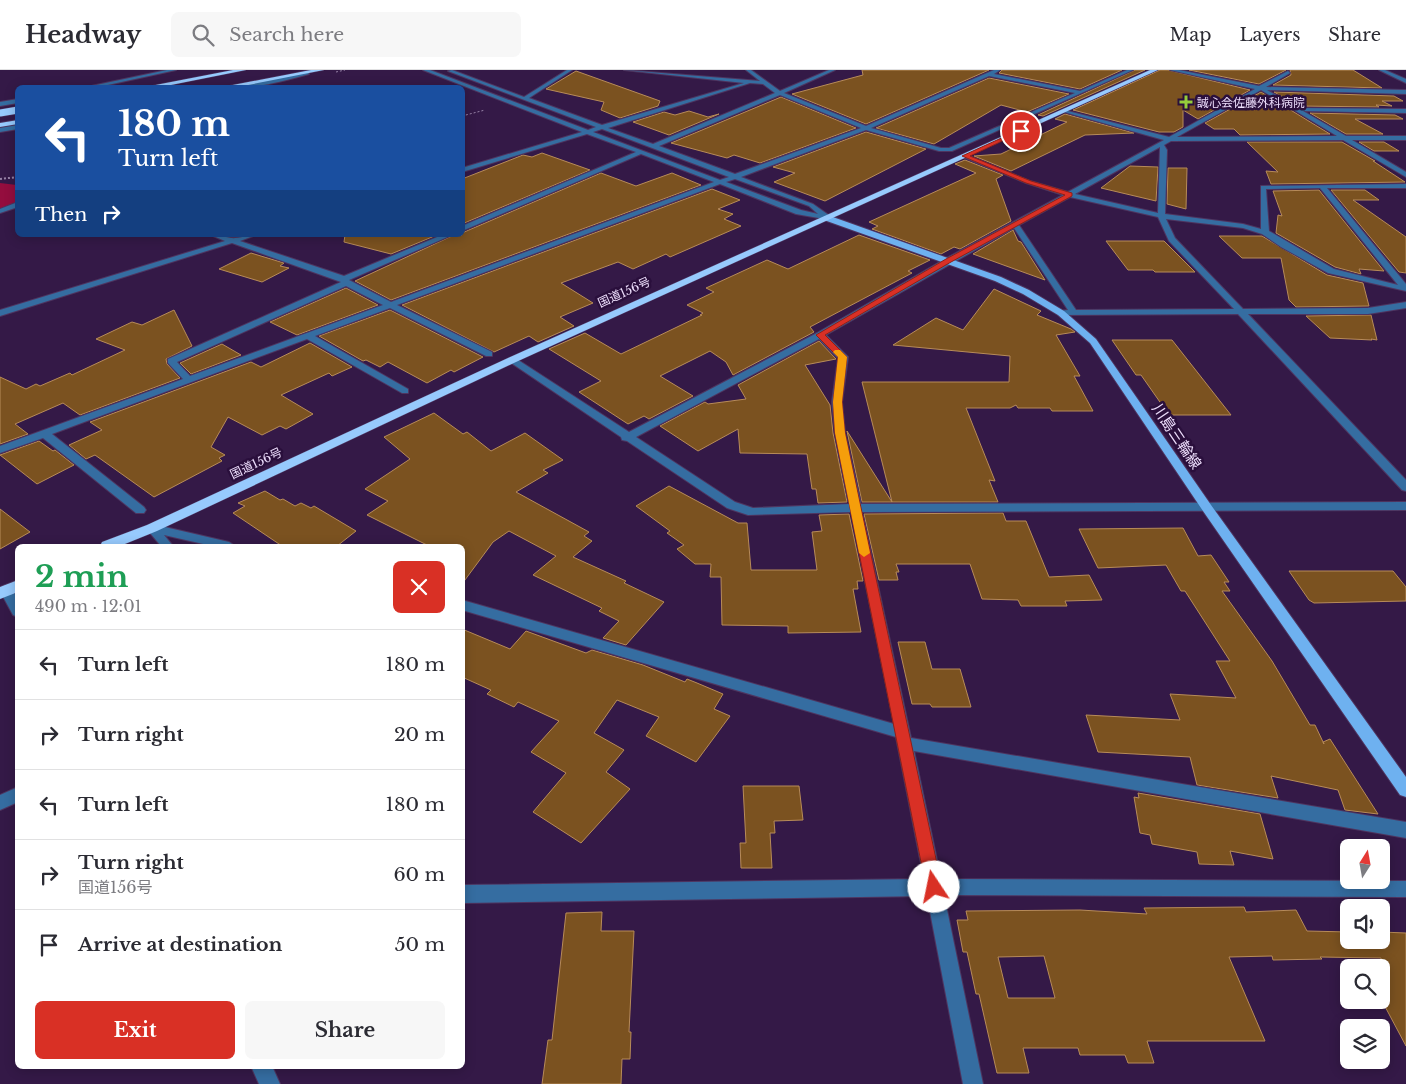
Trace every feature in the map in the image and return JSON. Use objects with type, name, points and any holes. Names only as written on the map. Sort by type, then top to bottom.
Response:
[{"type":"highway","points":[[159,85],[243,70]]},
{"type":"highway","points":[[236,85],[321,70]]},
{"type":"highway","name":"国道156号","points":[[112,544],[152,528],[512,360],[802,228],[1066,112],[1156,70]]},
{"type":"highway","points":[[0,113],[15,110]]},
{"type":"highway","points":[[0,125],[15,122]]},
{"type":"main road","name":"川島三輪線","points":[[827,218],[948,261],[1019,289],[1061,313],[1093,341],[1206,508],[1406,790]]},
{"type":"street","points":[[99,85],[174,70]]},
{"type":"street","points":[[425,70],[464,85]]},
{"type":"street","points":[[448,70],[811,205],[827,218]]},
{"type":"street","points":[[526,98],[570,70]]},
{"type":"street","points":[[626,70],[764,83]]},
{"type":"street","points":[[748,70],[778,92],[866,128],[941,150],[950,150],[1130,70]]},
{"type":"street","points":[[654,146],[833,70]]},
{"type":"street","points":[[0,450],[866,128],[998,70]]},
{"type":"street","points":[[1172,70],[1259,88],[1406,92]]},
{"type":"street","points":[[1381,70],[1406,81]]},
{"type":"street","points":[[250,85],[289,78],[306,72]]},
{"type":"street","points":[[626,438],[820,335],[948,261],[1070,195],[1288,72]]},
{"type":"street","points":[[989,74],[1078,92]]},
{"type":"street","points":[[465,169],[753,82]]},
{"type":"street","points":[[465,85],[799,212],[827,218]]},
{"type":"street","points":[[1259,88],[1298,109],[1406,175]]},
{"type":"street","points":[[0,104],[15,102]]},
{"type":"street","points":[[8,103],[15,108]]},
{"type":"street","points":[[1298,109],[1406,111]]},
{"type":"street","points":[[1066,112],[1169,139],[1406,138]]},
{"type":"street","points":[[0,130],[15,128]]},
{"type":"street","points":[[1161,144],[1164,150],[1161,216],[1172,239],[1406,487]]},
{"type":"street","points":[[465,228],[639,152]]},
{"type":"street","points":[[965,156],[1028,182],[1070,195],[1161,216],[1242,226],[1265,232],[1284,245],[1331,271],[1406,289]]},
{"type":"street","points":[[1322,186],[1406,289]]},
{"type":"street","points":[[1265,232],[1263,187],[1406,186]]},
{"type":"street","points":[[0,212],[15,205]]},
{"type":"street","points":[[1015,224],[1074,313]]},
{"type":"street","points":[[220,237],[345,281],[489,354]]},
{"type":"street","points":[[0,312],[245,237]]},
{"type":"street","points":[[189,380],[170,361],[444,237]]},
{"type":"street","points":[[0,304],[14,308]]},
{"type":"street","points":[[1061,313],[1368,311],[1406,305]]},
{"type":"street","points":[[820,335],[843,357],[837,402],[840,433],[904,738],[973,1084]]},
{"type":"street","points":[[308,336],[405,391]]},
{"type":"street","points":[[512,360],[626,438],[731,505],[752,512],[855,508],[1406,506]]},
{"type":"street","points":[[46,434],[140,510]]},
{"type":"street","points":[[152,528],[165,544]]},
{"type":"street","points":[[152,528],[220,544]]},
{"type":"street","points":[[8,589],[15,605]]},
{"type":"street","points":[[465,606],[904,738],[1406,830]]},
{"type":"street","points":[[0,804],[15,796]]},
{"type":"street","points":[[465,894],[934,887],[1406,889]]},
{"type":"street","points":[[262,1069],[270,1084]]},
{"type":"path","points":[[0,180],[15,178]]},
{"type":"shaded area","points":[[0,183],[15,185],[15,207],[0,212]]},
{"type":"building","points":[[862,70],[989,70],[866,124],[792,94],[863,75]]},
{"type":"building","points":[[1002,70],[1122,70],[1080,89],[999,73]]},
{"type":"building","points":[[1135,70],[1145,70],[1043,116],[1038,115]]},
{"type":"building","points":[[1160,70],[1168,70],[1250,90],[1198,119],[1183,110],[1183,127],[1174,132],[1159,132],[1073,110]]},
{"type":"building","points":[[1189,70],[1286,70],[1259,84]]},
{"type":"building","points":[[1290,70],[1353,70],[1382,88],[1273,85],[1291,75]]},
{"type":"building","points":[[576,71],[660,101],[658,106],[620,118],[601,110],[604,102],[546,89]]},
{"type":"building","points":[[989,78],[1069,94],[1027,112],[1001,105],[934,144],[876,128]]},
{"type":"building","points":[[1261,92],[1330,134],[1240,135],[1234,129],[1214,129],[1205,123]]},
{"type":"building","points":[[1274,92],[1394,96],[1403,101],[1382,101],[1392,106],[1376,105],[1379,107],[1299,106]]},
{"type":"building","points":[[781,97],[856,128],[760,163],[734,155],[727,158],[671,143]]},
{"type":"building","points":[[689,111],[708,117],[719,114],[669,135],[633,122],[664,112],[675,115]]},
{"type":"building","points":[[1310,113],[1395,115],[1403,119],[1355,119],[1383,134],[1346,134]]},
{"type":"building","points":[[1065,114],[1134,133],[1085,135],[1011,171],[974,156],[1001,154],[1067,122],[1055,119]]},
{"type":"building","points":[[866,132],[926,149],[825,201],[774,182],[795,173],[773,167]]},
{"type":"building","points":[[1247,142],[1342,142],[1375,161],[1373,161],[1405,182],[1271,184],[1266,171],[1278,172]]},
{"type":"building","points":[[1359,142],[1384,142],[1399,151],[1374,151]]},
{"type":"building","points":[[542,153],[590,170],[465,223],[465,178],[523,155],[532,157]]},
{"type":"building","points":[[965,160],[1003,175],[996,179],[1011,221],[960,249],[954,247],[941,254],[872,229],[878,226],[869,222],[976,173],[955,164]]},
{"type":"building","points":[[1130,166],[1158,167],[1156,201],[1101,188]]},
{"type":"building","points":[[1168,168],[1187,168],[1186,209],[1167,204]]},
{"type":"building","points":[[601,173],[636,186],[672,173],[701,185],[391,300],[355,281],[450,237],[465,237],[465,232]]},
{"type":"building","points":[[712,189],[740,200],[718,209],[733,214],[724,219],[741,226],[670,257],[666,254],[633,269],[618,262],[561,283],[593,303],[560,317],[574,326],[538,342],[529,336],[494,352],[402,305]]},
{"type":"building","points":[[1319,190],[1384,271],[1359,269],[1361,274],[1335,267],[1276,233],[1278,215],[1282,216],[1273,191]]},
{"type":"building","points":[[1331,190],[1365,190],[1379,200],[1353,200],[1406,237],[1406,273],[1399,272]]},
{"type":"building","points":[[1013,230],[1018,241],[1021,242],[1045,280],[973,254]]},
{"type":"building","points":[[859,235],[930,260],[908,271],[912,273],[810,327],[814,332],[733,375],[726,362],[710,351],[660,376],[693,396],[649,419],[644,416],[628,424],[579,392],[601,381],[549,349],[585,333],[621,354],[702,315],[700,315],[703,313],[687,305],[714,292],[706,288],[767,260],[788,269]]},
{"type":"building","points":[[1219,236],[1262,236],[1327,275],[1363,283],[1369,306],[1296,307],[1289,300],[1281,258],[1242,258]]},
{"type":"building","points":[[345,237],[432,237],[391,254],[344,242]]},
{"type":"building","points":[[1106,241],[1164,241],[1195,272],[1128,270]]},
{"type":"building","points":[[251,253],[284,263],[280,266],[289,268],[262,282],[219,269]]},
{"type":"building","points":[[346,288],[378,305],[297,335],[270,322]]},
{"type":"building","points":[[994,289],[1041,311],[1037,315],[1075,332],[1056,335],[1080,376],[1074,376],[1093,411],[1052,411],[1050,408],[1018,408],[1016,405],[1010,408],[966,408],[995,481],[989,480],[998,502],[892,502],[862,382],[1009,382],[1010,356],[893,345],[936,318],[963,330]]},
{"type":"building","points":[[174,310],[192,346],[166,359],[167,364],[180,378],[80,415],[63,403],[15,424],[28,434],[0,444],[0,377],[26,389],[36,384],[40,386],[70,373],[72,375],[125,350],[96,339],[132,322],[142,325]]},
{"type":"building","points":[[390,310],[483,357],[454,372],[451,370],[427,383],[388,362],[380,367],[366,360],[363,361],[319,336]]},
{"type":"building","points":[[1371,315],[1377,340],[1330,338],[1306,316]]},
{"type":"building","points":[[1112,340],[1172,340],[1231,415],[1169,415],[1141,375],[1136,375]]},
{"type":"building","points":[[819,341],[836,359],[805,365],[830,405],[833,433],[847,502],[818,503],[816,489],[812,489],[807,454],[740,453],[738,429],[698,451],[660,426],[705,402],[708,404],[746,399],[738,385]]},
{"type":"building","points":[[310,343],[352,367],[332,376],[329,373],[281,395],[313,414],[286,429],[280,426],[262,435],[228,417],[211,447],[225,455],[219,458],[222,461],[154,497],[95,455],[86,459],[69,445],[102,430],[90,422],[251,362],[261,367]]},
{"type":"building","points":[[222,344],[241,355],[191,374],[180,363]]},
{"type":"building","points":[[434,413],[463,434],[467,432],[491,451],[525,433],[563,460],[543,470],[548,473],[516,492],[589,532],[584,536],[592,541],[573,557],[626,581],[624,583],[664,602],[626,645],[603,638],[619,621],[599,611],[602,608],[533,575],[556,556],[509,531],[493,542],[465,580],[465,544],[425,544],[367,515],[388,501],[365,489],[410,459],[384,437]]},
{"type":"building","points":[[847,431],[892,502],[862,502]]},
{"type":"building","points":[[39,441],[53,451],[55,450],[74,465],[37,484],[0,455]]},
{"type":"building","points":[[669,486],[738,523],[747,523],[751,570],[817,570],[812,532],[822,531],[819,515],[849,514],[863,581],[857,581],[858,589],[853,589],[861,632],[788,633],[788,626],[722,625],[721,577],[710,577],[711,564],[695,564],[677,549],[684,545],[667,533],[670,531],[636,506]]},
{"type":"building","points":[[265,491],[295,506],[301,503],[311,508],[314,506],[356,531],[340,544],[279,544],[233,513],[245,506],[238,503]]},
{"type":"building","points":[[0,509],[30,532],[0,549]]},
{"type":"building","points":[[1003,513],[1006,521],[1026,521],[1049,577],[1089,575],[1102,600],[1065,601],[1067,606],[1021,606],[1018,600],[982,599],[970,564],[896,564],[899,572],[896,572],[898,580],[879,580],[864,514]]},
{"type":"building","points":[[1183,528],[1198,556],[1211,555],[1229,582],[1224,582],[1230,591],[1222,591],[1272,661],[1310,725],[1315,725],[1323,742],[1330,739],[1378,814],[1345,810],[1338,790],[1271,776],[1278,798],[1197,785],[1190,757],[1098,752],[1086,715],[1180,720],[1170,694],[1236,698],[1216,661],[1230,661],[1185,591],[1181,591],[1166,565],[1098,568],[1079,529]]},
{"type":"building","points":[[1289,571],[1393,571],[1406,587],[1406,601],[1314,603],[1309,600]]},
{"type":"building","points":[[465,630],[510,649],[526,631],[586,653],[592,650],[643,665],[685,682],[687,679],[723,694],[714,709],[730,716],[696,762],[646,736],[659,717],[617,700],[594,733],[624,750],[606,772],[630,789],[581,843],[533,812],[566,773],[531,752],[559,721],[518,702],[514,707],[487,694],[491,690],[465,678]]},
{"type":"building","points":[[898,642],[925,642],[932,669],[960,669],[971,707],[932,707],[930,704],[912,704]]},
{"type":"building","points":[[743,786],[799,786],[803,820],[774,821],[775,833],[770,833],[772,868],[741,868],[740,843],[746,843]]},
{"type":"building","points":[[1138,793],[1260,814],[1273,859],[1230,851],[1234,865],[1199,864],[1197,852],[1152,844],[1150,835],[1140,833],[1134,797],[1139,798]]},
{"type":"building","points":[[1244,907],[1246,912],[1296,910],[1307,931],[1340,932],[1340,949],[1390,949],[1390,932],[1406,933],[1406,1046],[1386,1009],[1390,1009],[1390,959],[1320,957],[1322,959],[1273,960],[1272,956],[1229,957],[1265,1041],[1147,1041],[1154,1063],[1128,1063],[1125,1055],[1080,1055],[1078,1048],[1023,1048],[1029,1073],[997,1073],[979,994],[976,994],[967,952],[963,952],[957,920],[968,920],[966,911],[1080,910],[1147,914],[1144,908]],"holes":[[[1044,956],[1055,998],[1008,998],[998,957]]]},
{"type":"building","points":[[602,912],[601,931],[634,931],[629,1032],[631,1032],[630,1059],[622,1059],[621,1084],[542,1084],[548,1040],[552,1040],[566,913]]},
{"type":"slow traffic","points":[[837,352],[843,357],[837,402],[840,433],[864,553]]},
{"type":"place","name":"誠心会佐藤外科病院","points":[[1186,102]]},
{"type":"route","points":[[934,887],[840,433],[837,402],[843,357],[820,335],[948,261],[1070,195],[1028,182],[965,156],[1021,131]]}]
